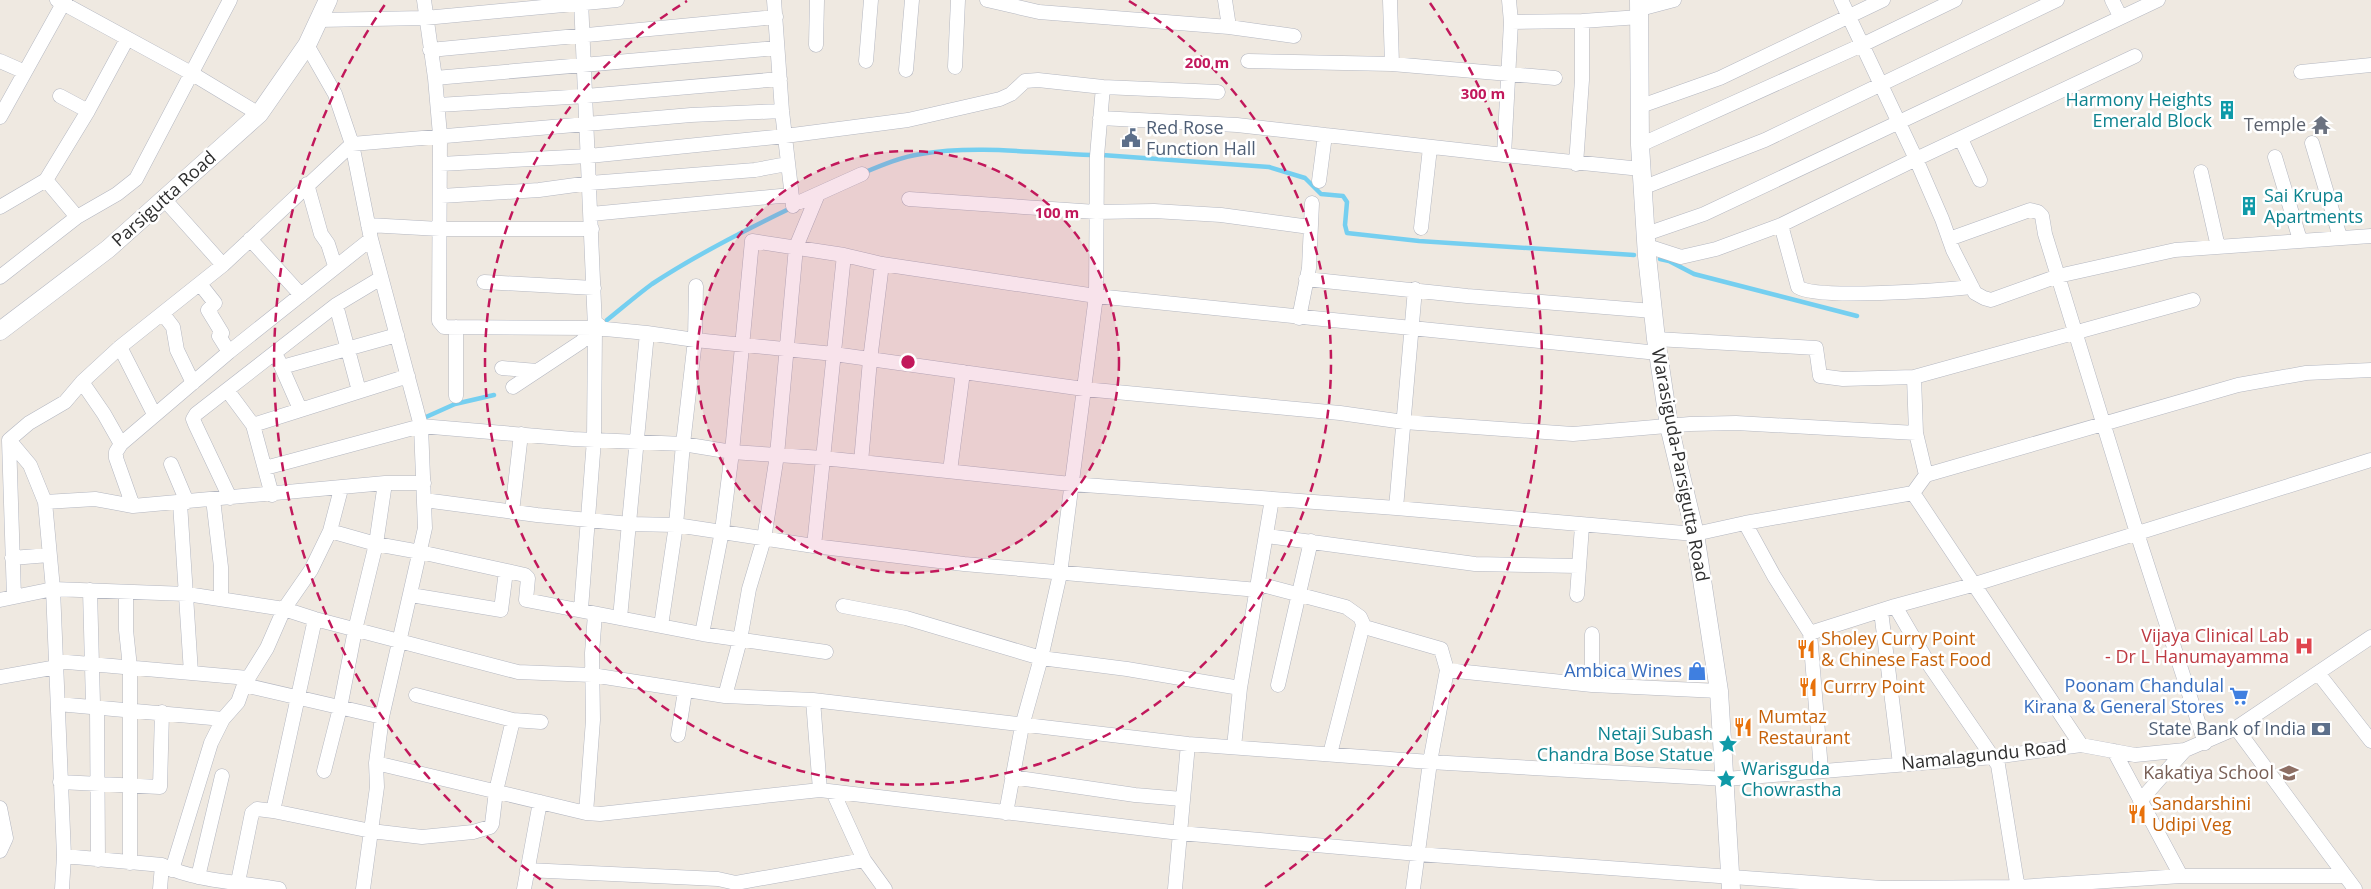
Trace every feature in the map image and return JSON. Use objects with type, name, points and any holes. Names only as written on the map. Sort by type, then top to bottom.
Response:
[{"type":"street","points":[[0,277],[77,217],[117,194],[136,179],[230,0]]},
{"type":"street","name":"Parsigutta Road","points":[[0,331],[108,249],[259,114],[307,45],[328,0]]},
{"type":"street","points":[[424,0],[425,18],[435,78],[440,134],[439,321],[444,327],[601,324],[695,340],[834,354],[1084,389],[1330,412],[1404,422],[1573,434],[1669,426],[1736,423],[1916,433]]},
{"type":"street","points":[[318,20],[425,18],[617,0]]},
{"type":"street","points":[[774,0],[782,111],[788,164],[795,201]]},
{"type":"street","points":[[816,45],[817,0]]},
{"type":"street","points":[[866,61],[871,0]]},
{"type":"street","points":[[906,70],[912,0]]},
{"type":"street","points":[[955,67],[958,0]]},
{"type":"street","points":[[987,0],[1294,36]]},
{"type":"street","points":[[1224,0],[1228,28]]},
{"type":"street","points":[[1390,0],[1392,64]]},
{"type":"street","points":[[1504,155],[1511,22],[1509,0]]},
{"type":"street","points":[[1511,22],[1582,21],[1674,0]]},
{"type":"street","points":[[1841,0],[1916,158],[1949,238],[1972,287],[1975,293],[1984,298],[1991,300],[2058,276],[2175,250],[2371,236]]},
{"type":"street","points":[[1640,106],[1720,78],[1849,18],[1883,0]]},
{"type":"street","points":[[1640,145],[1862,45],[1955,0]]},
{"type":"street","points":[[1642,188],[1765,140],[2057,0]]},
{"type":"street","points":[[2112,0],[2120,16]]},
{"type":"street","points":[[1646,240],[2120,16],[2158,0]]},
{"type":"street","points":[[0,117],[62,1],[127,39],[191,73],[259,114]]},
{"type":"street","points":[[581,2],[594,288],[601,324],[581,609]]},
{"type":"street","name":"Warasiguda-Parsigutta Road","points":[[1639,9],[1640,145],[1653,311],[1669,426],[1695,534],[1719,691],[1732,883]]},
{"type":"street","points":[[430,50],[776,17]]},
{"type":"street","points":[[1576,164],[1582,80],[1582,21]]},
{"type":"street","points":[[0,207],[46,180],[88,111],[127,39]]},
{"type":"street","points":[[307,45],[335,94],[352,144],[371,239],[421,426],[425,528],[382,717],[376,763],[377,787],[364,889]]},
{"type":"street","points":[[435,78],[778,48]]},
{"type":"street","points":[[1646,240],[1681,257],[1716,249],[1780,225],[1916,158],[1962,139],[2135,56]]},
{"type":"street","points":[[0,61],[25,72]]},
{"type":"street","points":[[1248,61],[1392,64],[1555,78]]},
{"type":"street","points":[[2301,72],[2371,65]]},
{"type":"street","points":[[438,105],[586,96],[780,79]]},
{"type":"street","points":[[440,164],[589,156],[785,136],[908,120],[1000,99],[1011,94],[1024,81],[1038,80],[1103,87],[1218,92]]},
{"type":"street","points":[[1006,813],[1022,726],[1041,658],[1060,574],[1096,296],[1097,156],[1103,87]]},
{"type":"street","points":[[60,96],[88,111]]},
{"type":"street","points":[[7,598],[10,440],[29,422],[66,402],[82,382],[120,347],[223,264],[352,144],[440,134],[691,115],[782,111]]},
{"type":"street","points":[[1100,118],[1237,124],[1430,148],[1642,170]]},
{"type":"street","points":[[1319,181],[1325,135]]},
{"type":"street","points":[[1962,139],[1980,180]]},
{"type":"street","points":[[2312,143],[2340,237]]},
{"type":"street","points":[[1421,228],[1430,148]]},
{"type":"street","points":[[2275,157],[2300,240]]},
{"type":"street","points":[[441,196],[539,190],[590,183],[755,170],[788,164]]},
{"type":"street","points":[[2201,172],[2218,246]]},
{"type":"street","points":[[591,214],[795,201],[818,194],[862,174]]},
{"type":"street","points":[[46,180],[77,217]]},
{"type":"street","points":[[307,184],[321,234],[328,244],[336,266]]},
{"type":"street","points":[[725,696],[740,640],[749,590],[764,539],[776,455],[796,247],[818,194]]},
{"type":"street","points":[[164,199],[223,264]]},
{"type":"street","points":[[909,199],[1096,212],[1154,211],[1222,215],[1310,227]]},
{"type":"street","points":[[1299,318],[1306,279],[1312,202]]},
{"type":"street","points":[[1949,238],[2034,210],[2042,216],[2075,334],[2205,743]]},
{"type":"street","points":[[368,225],[440,229],[592,229]]},
{"type":"street","points":[[1780,225],[1798,287],[1803,291],[1823,293],[1911,292],[1972,287]]},
{"type":"street","points":[[250,239],[301,295]]},
{"type":"street","points":[[133,506],[116,458],[116,452],[121,444],[229,352],[371,239]]},
{"type":"street","points":[[702,634],[722,531],[732,452],[752,241],[796,247],[882,264],[1096,296],[1412,330],[1657,346],[1816,348],[1820,376],[1843,379],[1914,378],[2193,300]]},
{"type":"street","points":[[814,546],[844,256]]},
{"type":"street","points":[[861,462],[870,360],[882,264]]},
{"type":"street","points":[[230,498],[194,419],[196,414],[336,305],[382,278]]},
{"type":"street","points":[[1306,279],[1415,289],[1467,296],[1653,311]]},
{"type":"street","points":[[484,282],[594,288]]},
{"type":"street","points":[[200,284],[215,303],[208,310],[222,333],[218,336],[229,352]]},
{"type":"street","points":[[661,626],[676,525],[682,444],[695,340],[696,286]]},
{"type":"street","points":[[1396,508],[1415,289]]},
{"type":"street","points":[[336,305],[359,391]]},
{"type":"street","points":[[163,314],[173,327],[177,350],[193,383]]},
{"type":"street","points":[[512,386],[581,342],[601,324]]},
{"type":"street","points":[[456,327],[456,396]]},
{"type":"street","points":[[620,618],[647,333]]},
{"type":"street","points":[[282,367],[397,334]]},
{"type":"street","points":[[120,347],[154,414]]},
{"type":"street","points":[[275,352],[300,409]]},
{"type":"street","points":[[502,368],[538,371]]},
{"type":"street","points":[[265,468],[421,426],[594,440],[682,444],[732,452],[823,458],[1071,484],[1396,508],[1582,526],[1695,534],[1745,523],[1913,493],[1926,475],[2238,385],[2306,373],[2371,370]]},
{"type":"street","points":[[950,471],[963,372]]},
{"type":"street","points":[[253,425],[408,376]]},
{"type":"street","points":[[1914,378],[1916,433],[1926,475]]},
{"type":"street","points":[[82,382],[104,414],[121,444]]},
{"type":"street","points":[[227,390],[253,425],[272,495]]},
{"type":"street","points":[[512,512],[521,434]]},
{"type":"street","points":[[10,440],[30,465],[45,502],[53,589],[57,664],[64,856],[62,889]]},
{"type":"street","points":[[1810,633],[1895,606],[1972,585],[2371,460]]},
{"type":"street","points":[[171,464],[184,502],[191,673]]},
{"type":"street","points":[[45,502],[96,499],[133,506],[424,482]]},
{"type":"street","points":[[324,771],[340,708],[355,630],[376,544],[385,484]]},
{"type":"street","points":[[160,889],[205,760],[223,719],[238,702],[246,681],[267,648],[284,609],[311,570],[330,531],[341,489]]},
{"type":"street","points":[[1913,493],[1972,585],[2081,745]]},
{"type":"street","points":[[213,499],[221,567],[221,598]]},
{"type":"street","points":[[1234,747],[1240,688],[1272,499]]},
{"type":"street","points":[[424,500],[588,520],[630,524],[676,525],[814,546],[1060,574],[1258,587],[1300,594],[1346,607],[1360,617],[1365,628]]},
{"type":"street","points":[[1745,523],[1774,576],[1810,633],[1821,770]]},
{"type":"street","points":[[1577,596],[1582,526]]},
{"type":"street","points":[[330,531],[376,544],[527,576],[526,600],[565,608],[581,609],[595,614],[702,634],[826,652]]},
{"type":"street","points":[[1267,536],[1312,540],[1475,564],[1579,566]]},
{"type":"street","points":[[1278,685],[1312,540]]},
{"type":"street","points":[[8,555],[49,555]]},
{"type":"street","points":[[411,595],[502,610],[506,571]]},
{"type":"street","name":"Namalagundu Road","points":[[7,598],[53,589],[188,594],[284,609],[314,619],[518,672],[592,675],[725,696],[814,700],[1022,726],[1188,744],[1430,762],[1726,779],[1994,757],[2081,745],[2135,755],[2186,750],[2236,728],[2371,637]]},
{"type":"street","points":[[90,590],[93,704],[97,708],[98,860]]},
{"type":"street","points":[[126,592],[126,630],[130,667],[130,863]]},
{"type":"street","points":[[843,606],[906,618],[1041,658],[1127,669],[1240,688]]},
{"type":"street","points":[[1895,606],[1930,666],[1998,765],[2018,888]]},
{"type":"street","points":[[1881,612],[1900,764]]},
{"type":"street","points":[[586,813],[593,720],[592,675],[595,614]]},
{"type":"street","points":[[272,812],[314,619]]},
{"type":"street","points":[[1365,628],[1441,649],[1447,670],[1430,762],[1413,889]]},
{"type":"street","points":[[1330,754],[1360,632],[1365,628]]},
{"type":"street","points":[[1592,634],[1592,685]]},
{"type":"street","points":[[0,677],[57,664],[93,663],[191,673],[246,681],[298,699],[382,717]]},
{"type":"street","points":[[1447,670],[1592,685],[1719,691]]},
{"type":"street","points":[[2318,673],[2371,741]]},
{"type":"street","points":[[678,735],[685,691]]},
{"type":"street","points":[[416,695],[513,720],[540,722]]},
{"type":"street","points":[[814,700],[827,791],[864,860],[885,889]]},
{"type":"street","points":[[58,704],[223,719]]},
{"type":"street","points":[[60,782],[160,787],[162,712]]},
{"type":"street","points":[[238,882],[252,813],[257,809],[370,832],[422,837],[473,832],[490,827],[496,791],[513,720]]},
{"type":"street","points":[[2236,728],[2355,889]]},
{"type":"street","points":[[1175,889],[1188,744]]},
{"type":"street","points":[[2140,801],[2186,750]]},
{"type":"street","points":[[2114,751],[2181,876]]},
{"type":"street","points":[[376,763],[586,813],[600,814],[827,791],[1180,833],[1732,883],[1882,888],[2018,888],[2181,876],[2345,876]]},
{"type":"street","points":[[198,877],[222,776]]},
{"type":"street","points":[[1012,777],[1135,795],[1182,799]]},
{"type":"street","points":[[524,889],[540,802]]},
{"type":"street","points":[[0,808],[6,838],[0,851]]},
{"type":"street","points":[[64,856],[167,868],[218,881],[238,882],[279,889]]},
{"type":"street","points":[[528,870],[718,879],[736,886],[864,860]]},
{"type":"waterway","points":[[863,173],[906,157],[941,151],[1005,150],[1091,155]]},
{"type":"waterway","points":[[1102,155],[1269,167],[1305,178],[1321,194],[1343,196],[1347,202],[1345,225],[1347,233],[1419,241],[1634,255]]},
{"type":"waterway","points":[[607,320],[646,288],[669,273],[720,244],[791,208]]},
{"type":"waterway","points":[[1660,259],[1669,261],[1694,274],[1857,316]]},
{"type":"waterway","points":[[426,417],[455,404],[494,395]]},
{"type":"place","name":"Harmony Heights Emerald Block","points":[[2227,110]]},
{"type":"place","name":"Temple","points":[[2321,125]]},
{"type":"place","name":"Red Rose Function Hall","points":[[1131,138]]},
{"type":"place","name":"Sai Krupa Apartments","points":[[2249,206]]},
{"type":"place","name":"Vijaya Clinical Lab - Dr L Hanumayamma","points":[[2304,646]]},
{"type":"place","name":"Sholey Curry Point & Chinese Fast Food","points":[[1806,649]]},
{"type":"place","name":"Ambica Wines","points":[[1697,671]]},
{"type":"place","name":"Currry Point","points":[[1808,687]]},
{"type":"place","name":"Poonam Chandulal Kirana & General Stores","points":[[2239,696]]},
{"type":"place","name":"Mumtaz Restaurant","points":[[1743,727]]},
{"type":"place","name":"State Bank of India","points":[[2321,729]]},
{"type":"place","name":"Netaji Subash Chandra Bose Statue","points":[[1728,744]]},
{"type":"place","name":"Kakatiya School","points":[[2289,773]]},
{"type":"place","name":"Warisguda Chowrastha","points":[[1726,779]]},
{"type":"place","name":"Sandarshini Udipi Veg","points":[[2137,814]]}]
